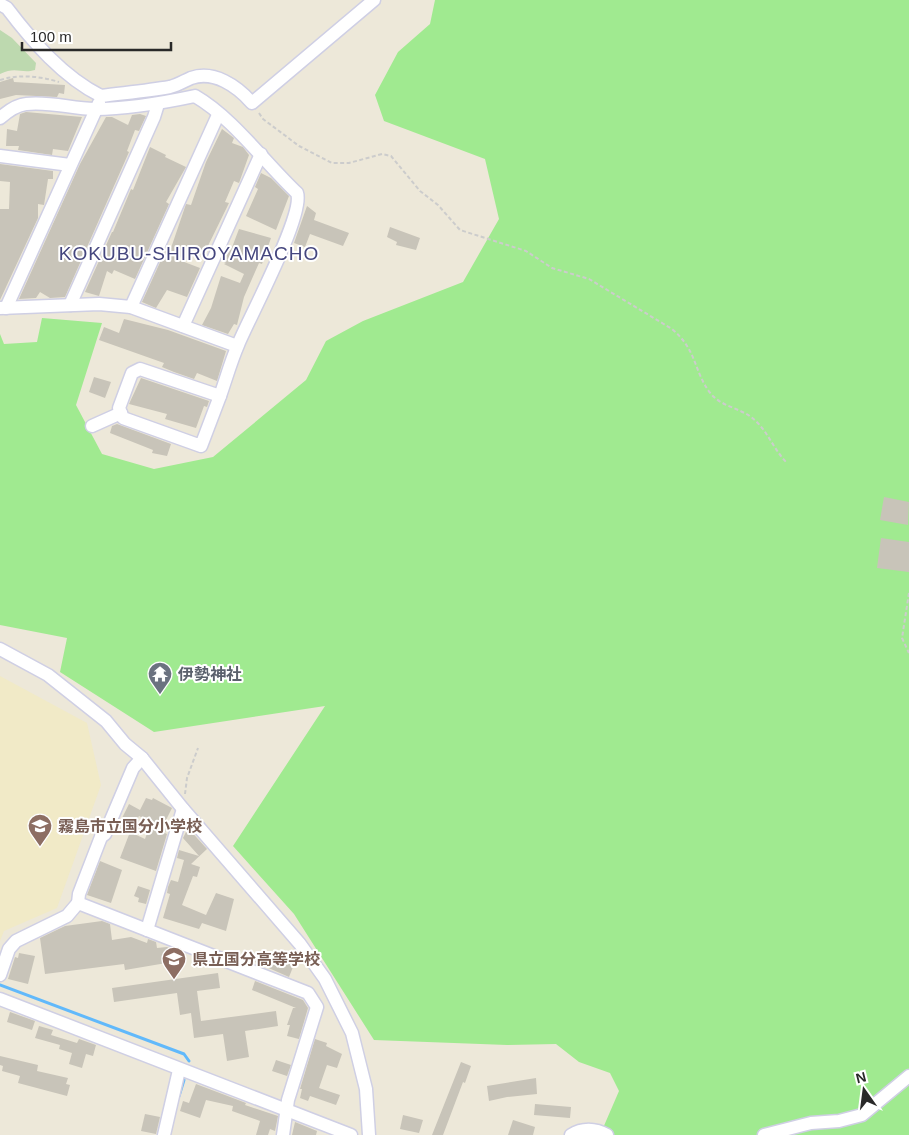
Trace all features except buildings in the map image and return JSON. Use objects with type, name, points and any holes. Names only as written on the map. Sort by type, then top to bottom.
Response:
[{"type":"street","points":[[5,4],[45,52],[71,76],[101,96],[175,86],[192,78],[204,76],[219,79],[234,86],[252,103],[374,0]]},
{"type":"street","points":[[101,96],[97,109],[3,308],[114,304],[131,307],[237,346]]},
{"type":"street","points":[[0,118],[10,109],[24,104],[43,103],[97,109],[158,104],[194,96],[214,109],[218,115],[261,154],[297,193],[299,198],[272,272],[237,346],[220,396],[201,446],[123,418],[119,408],[132,373],[140,369],[220,396]]},
{"type":"street","points":[[70,305],[154,117],[158,104]]},
{"type":"street","points":[[131,307],[218,115]]},
{"type":"street","points":[[183,326],[261,154]]},
{"type":"street","points":[[0,156],[70,165]]},
{"type":"street","points":[[92,426],[121,413]]},
{"type":"street","points":[[0,650],[48,675],[106,721],[125,744],[142,758],[183,809],[300,944],[340,1006],[352,1033],[366,1089],[369,1135]]},
{"type":"street","points":[[0,975],[9,949],[16,941],[67,916],[78,903],[79,894],[101,837],[105,834],[134,768],[142,758]]},
{"type":"street","points":[[147,930],[183,809]]},
{"type":"street","points":[[78,903],[308,993],[317,1007],[287,1111],[283,1135]]},
{"type":"street","points":[[0,999],[179,1070],[351,1135]]},
{"type":"street","points":[[164,1135],[179,1070]]},
{"type":"street","points":[[764,1135],[811,1123],[839,1121],[862,1115],[909,1076]]},
{"type":"street","points":[[571,1135],[585,1130],[595,1130],[607,1135]]},
{"type":"path","points":[[0,80],[12,76],[42,76],[65,84]]},
{"type":"path","points":[[252,103],[263,119],[299,146],[332,163],[348,164],[382,154],[391,156],[420,190],[438,205],[460,230],[526,250],[552,268],[589,279],[672,329],[683,339],[692,352],[705,386],[713,397],[749,415],[762,426],[774,448],[786,462]]},
{"type":"path","points":[[909,592],[902,638],[909,653]]},
{"type":"path","points":[[183,809],[187,778],[198,748]]},
{"type":"shaded area","name":"霧島市立国分小学校","points":[[0,676],[87,723],[101,785],[57,908],[4,931],[0,941]]},
{"type":"green space","points":[[435,0],[909,0],[909,1135],[600,1135],[619,1091],[610,1073],[579,1062],[556,1044],[507,1045],[374,1040],[294,914],[233,846],[325,706],[154,732],[60,672],[67,638],[0,625],[0,334],[4,344],[37,342],[42,318],[102,323],[76,405],[102,454],[154,469],[213,457],[306,380],[326,341],[363,321],[463,282],[499,219],[485,159],[384,121],[375,95],[398,52],[430,24]]},
{"type":"green space","points":[[0,30],[12,38],[36,63],[35,70],[14,70],[0,74]]},
{"type":"waterway","points":[[0,985],[184,1054],[189,1061]]},
{"type":"waterway","points":[[179,1096],[184,1080]]},
{"type":"place","name":"伊勢神社","points":[[160,695]]},
{"type":"place","name":"霧島市立国分小学校","points":[[40,847]]},
{"type":"place","name":"県立国分高等学校","points":[[174,980]]},
{"type":"district","name":"KOKUBU-SHIROYAMACHO","points":[[189,253]]}]
